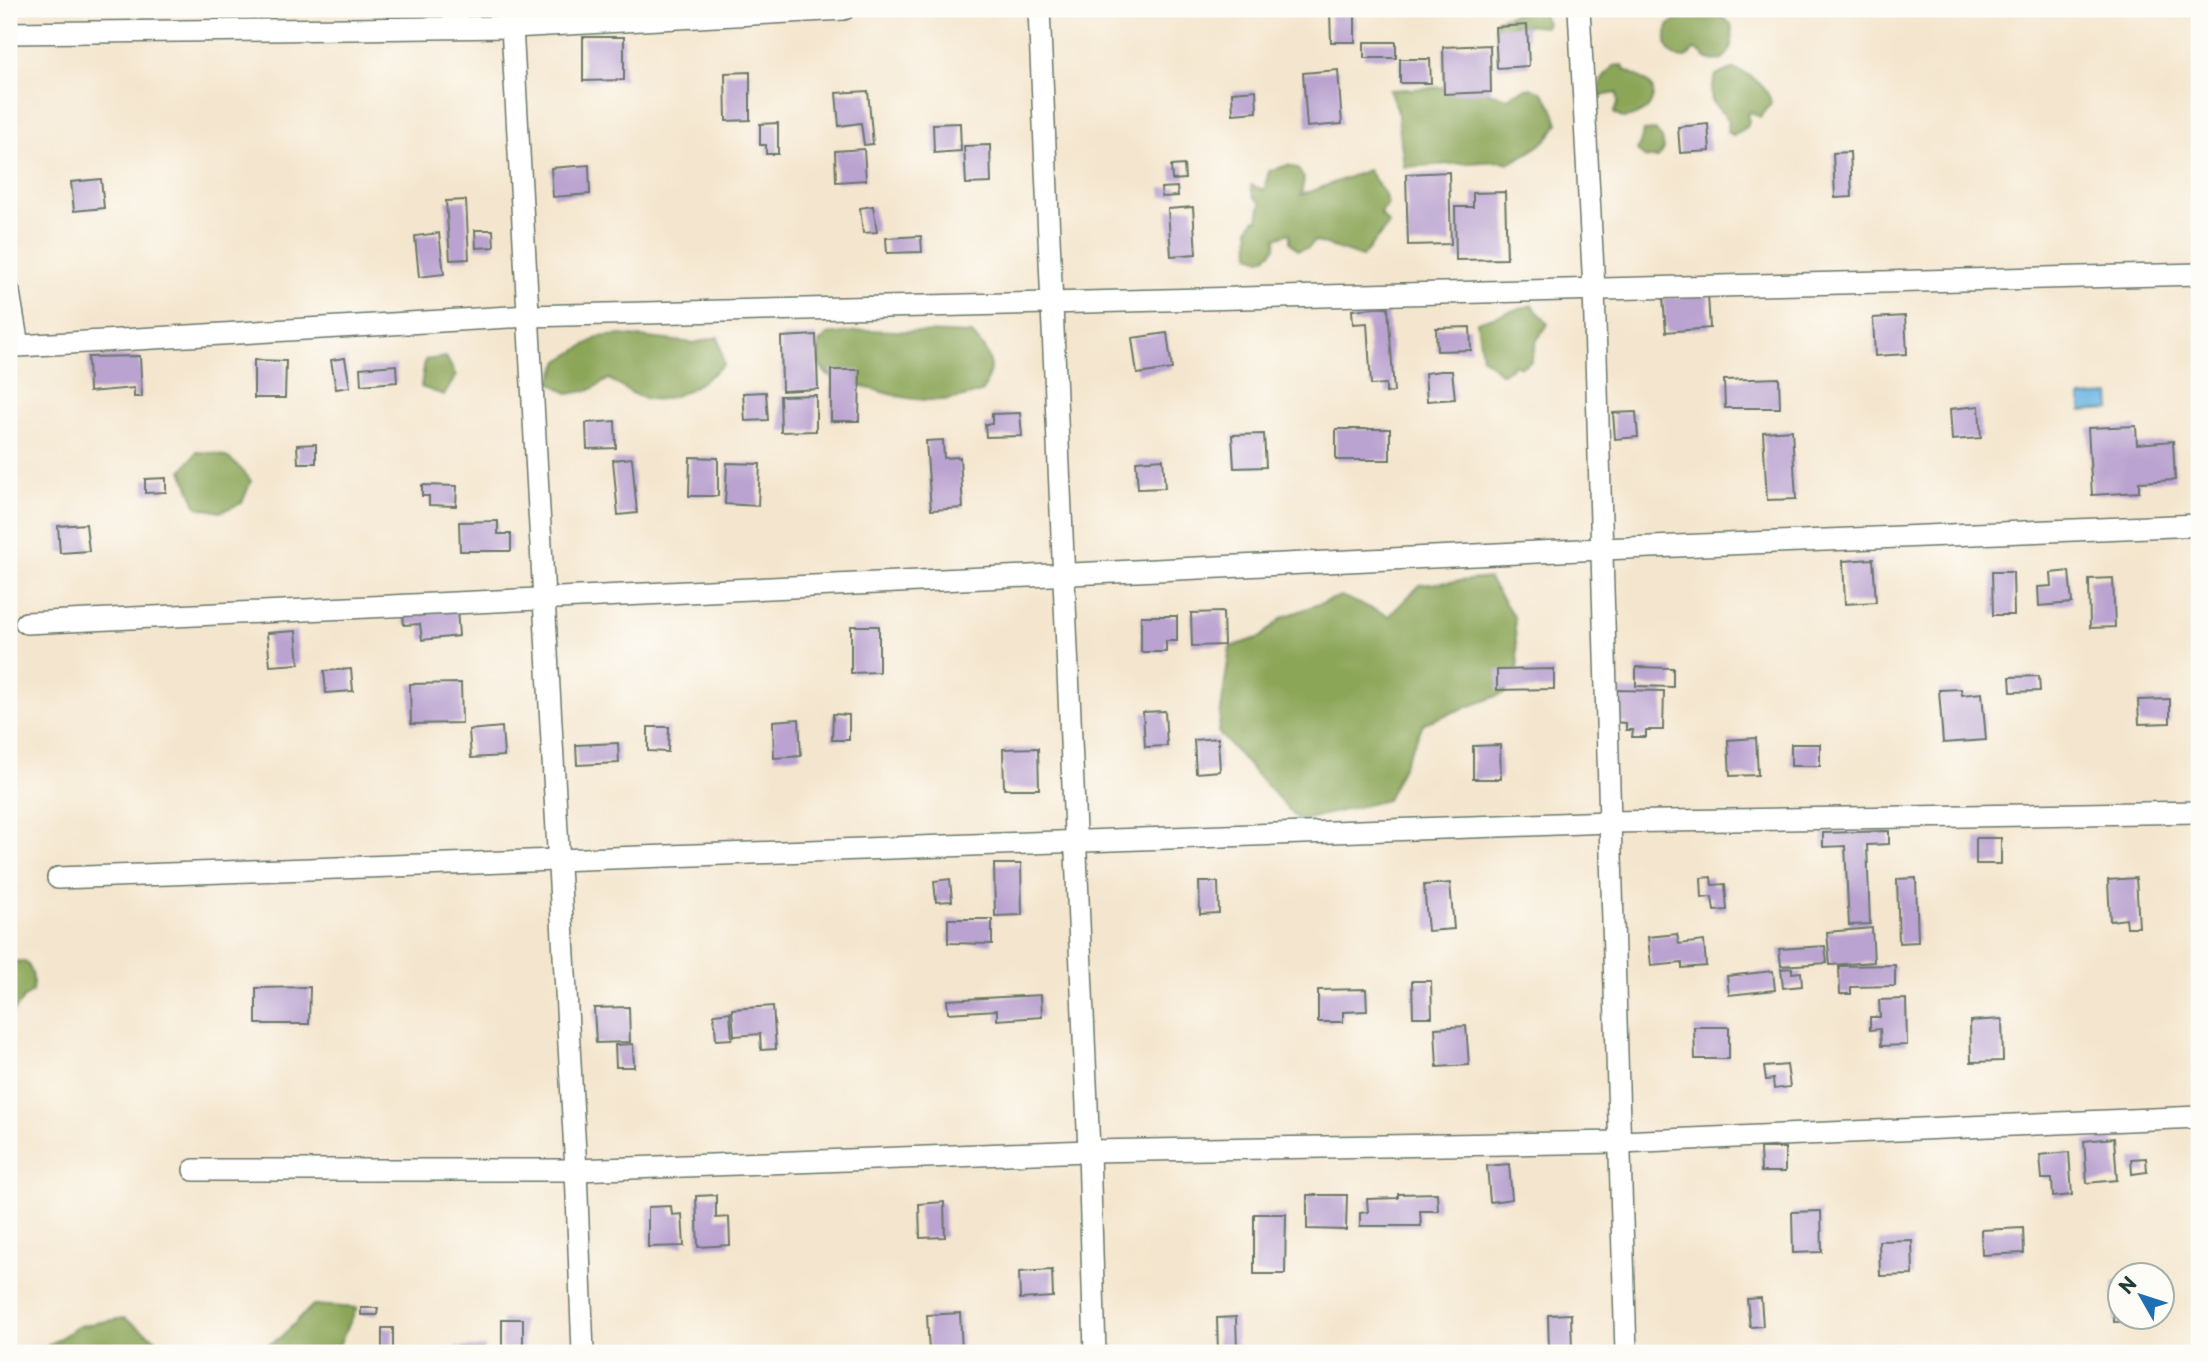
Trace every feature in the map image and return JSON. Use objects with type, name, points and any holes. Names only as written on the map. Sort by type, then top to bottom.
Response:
[{"type":"street","points":[[9,33],[844,9]]},
{"type":"street","points":[[1039,9],[1065,574],[1095,1353]]},
{"type":"street","points":[[1579,9],[1594,289],[1626,1353]]},
{"type":"street","points":[[512,18],[576,1170],[583,1353]]},
{"type":"street","points":[[9,292],[18,346],[528,316],[2199,274]]},
{"type":"street","points":[[26,623],[1602,549],[2199,525]]},
{"type":"street","points":[[58,878],[1610,822],[2199,811]]},
{"type":"street","points":[[194,1170],[576,1170],[1089,1151],[1620,1142],[2199,1117]]},
{"type":"green space","points":[[1528,9],[1542,13],[1547,23],[1545,27],[1513,24],[1500,32],[1495,30],[1497,19]]},
{"type":"green space","points":[[1693,12],[1716,13],[1731,24],[1732,44],[1722,59],[1708,59],[1694,50],[1686,58],[1670,52],[1666,44],[1668,26],[1677,18]]},
{"type":"green space","points":[[1622,65],[1625,70],[1649,84],[1653,94],[1647,109],[1626,118],[1614,113],[1618,103],[1617,93],[1600,96],[1598,90],[1613,66]]},
{"type":"green space","points":[[1733,69],[1745,73],[1757,82],[1767,92],[1771,104],[1760,117],[1751,112],[1747,115],[1747,127],[1733,135],[1727,132],[1729,121],[1713,102],[1711,93],[1716,75]]},
{"type":"green space","points":[[1468,86],[1508,98],[1519,91],[1535,89],[1541,92],[1551,105],[1558,123],[1543,142],[1510,163],[1500,161],[1404,167],[1397,108],[1389,90]]},
{"type":"green space","points":[[1655,130],[1662,138],[1664,149],[1658,158],[1646,158],[1637,151],[1644,131]]},
{"type":"green space","points":[[1288,165],[1298,169],[1304,179],[1301,195],[1368,170],[1384,193],[1388,204],[1380,213],[1389,224],[1362,257],[1315,241],[1308,248],[1298,250],[1290,242],[1290,233],[1276,238],[1275,248],[1261,259],[1250,255],[1249,228],[1255,219],[1258,220],[1261,203],[1253,196],[1251,185],[1264,190],[1269,171]]},
{"type":"green space","points":[[1532,305],[1548,324],[1537,340],[1531,361],[1521,367],[1513,364],[1511,369],[1501,373],[1482,357],[1477,322]]},
{"type":"green space","points":[[869,330],[972,334],[990,360],[983,391],[943,400],[923,400],[885,393],[827,375],[819,364],[819,343],[827,335]]},
{"type":"green space","points":[[621,335],[694,343],[718,337],[724,364],[689,389],[669,398],[649,399],[639,396],[609,379],[590,390],[569,394],[550,382],[559,361],[599,337]]},
{"type":"green space","points":[[446,357],[456,376],[444,395],[421,387],[425,360]]},
{"type":"green space","points":[[197,452],[222,455],[245,473],[251,481],[242,503],[220,512],[197,507],[182,471]]},
{"type":"green space","points":[[1488,578],[1514,617],[1518,665],[1505,693],[1424,723],[1387,800],[1299,821],[1218,732],[1230,647],[1261,637],[1283,617],[1341,596],[1389,616],[1420,585]]},
{"type":"green space","points":[[25,961],[33,976],[32,992],[9,1017],[9,962]]},
{"type":"green space","points":[[313,1305],[357,1308],[335,1353],[255,1353],[281,1337]]},
{"type":"green space","points":[[124,1318],[177,1353],[41,1353],[41,1350],[79,1326]]},
{"type":"water","points":[[2110,395],[2111,409],[2081,411],[2081,397]]},
{"type":"building","points":[[1355,12],[1355,42],[1331,42],[1330,13]]},
{"type":"building","points":[[1527,25],[1529,66],[1497,68],[1495,27]]},
{"type":"building","points":[[583,37],[624,37],[624,80],[583,81]]},
{"type":"building","points":[[1364,42],[1396,42],[1396,58],[1364,58]]},
{"type":"building","points":[[1490,45],[1491,92],[1444,94],[1443,47]]},
{"type":"building","points":[[1400,59],[1430,59],[1431,83],[1400,83]]},
{"type":"building","points":[[1338,70],[1342,124],[1307,127],[1303,73]]},
{"type":"building","points":[[750,72],[750,120],[726,121],[725,73]]},
{"type":"building","points":[[1256,90],[1257,112],[1233,114],[1232,92]]},
{"type":"building","points":[[868,91],[873,144],[864,145],[861,123],[839,126],[836,93]]},
{"type":"building","points":[[778,123],[778,154],[766,154],[766,145],[760,145],[760,124]]},
{"type":"building","points":[[960,123],[961,151],[934,153],[933,124]]},
{"type":"building","points":[[1708,124],[1710,151],[1680,153],[1678,127]]},
{"type":"building","points":[[990,145],[991,183],[966,184],[964,146]]},
{"type":"building","points":[[864,149],[866,180],[836,182],[835,151]]},
{"type":"building","points":[[1850,152],[1852,197],[1835,198],[1833,153]]},
{"type":"building","points":[[589,165],[590,194],[553,197],[551,168]]},
{"type":"building","points":[[1184,165],[1185,179],[1172,180],[1171,166]]},
{"type":"building","points":[[1449,172],[1451,244],[1408,245],[1406,174]]},
{"type":"building","points":[[101,179],[104,208],[74,211],[71,182]]},
{"type":"building","points":[[1177,187],[1178,196],[1162,197],[1161,188]]},
{"type":"building","points":[[1505,192],[1507,259],[1456,260],[1455,207],[1473,207],[1473,193]]},
{"type":"building","points":[[466,200],[469,259],[450,260],[446,201]]},
{"type":"building","points":[[873,206],[877,232],[863,233],[860,208]]},
{"type":"building","points":[[1193,207],[1196,254],[1171,256],[1168,209]]},
{"type":"building","points":[[475,230],[493,230],[494,247],[476,248]]},
{"type":"building","points":[[439,233],[444,274],[419,277],[415,236]]},
{"type":"building","points":[[921,236],[922,252],[887,253],[886,238]]},
{"type":"building","points":[[1708,295],[1710,328],[1666,332],[1663,298]]},
{"type":"building","points":[[1388,307],[1394,392],[1386,393],[1386,384],[1371,385],[1367,323],[1353,324],[1352,310]]},
{"type":"building","points":[[1905,316],[1907,354],[1875,356],[1873,318]]},
{"type":"building","points":[[1470,327],[1471,350],[1437,351],[1436,328]]},
{"type":"building","points":[[1167,333],[1172,369],[1137,374],[1132,338]]},
{"type":"building","points":[[816,335],[818,389],[782,391],[781,337]]},
{"type":"building","points":[[140,356],[142,397],[134,397],[134,388],[89,392],[88,357]]},
{"type":"building","points":[[345,358],[350,387],[336,389],[331,360]]},
{"type":"building","points":[[254,360],[286,361],[285,398],[254,398]]},
{"type":"building","points":[[396,365],[397,382],[361,385],[360,368]]},
{"type":"building","points":[[831,370],[860,370],[859,421],[831,421]]},
{"type":"building","points":[[1452,371],[1455,399],[1427,401],[1425,373]]},
{"type":"building","points":[[1779,378],[1780,408],[1725,408],[1724,380]]},
{"type":"building","points":[[766,392],[768,420],[745,421],[743,393]]},
{"type":"building","points":[[816,395],[816,431],[781,432],[780,396]]},
{"type":"building","points":[[1979,406],[1981,438],[1952,440],[1950,409]]},
{"type":"building","points":[[1636,412],[1638,437],[1615,439],[1613,413]]},
{"type":"building","points":[[1020,413],[1022,436],[986,437],[985,424],[992,424],[992,414]]},
{"type":"building","points":[[615,421],[616,448],[587,449],[586,423]]},
{"type":"building","points":[[2136,426],[2137,444],[2173,441],[2175,480],[2139,482],[2139,492],[2092,495],[2088,428]]},
{"type":"building","points":[[1336,429],[1390,429],[1390,460],[1336,460]]},
{"type":"building","points":[[1792,430],[1796,499],[1767,500],[1763,432]]},
{"type":"building","points":[[1264,434],[1266,467],[1234,468],[1232,435]]},
{"type":"building","points":[[943,440],[944,458],[960,457],[963,508],[931,510],[926,441]]},
{"type":"building","points":[[316,444],[316,463],[298,463],[297,445]]},
{"type":"building","points":[[690,457],[718,458],[718,496],[689,496]]},
{"type":"building","points":[[632,458],[637,513],[618,515],[613,460]]},
{"type":"building","points":[[1163,459],[1165,488],[1138,489],[1136,461]]},
{"type":"building","points":[[727,463],[760,464],[758,506],[725,504]]},
{"type":"building","points":[[166,478],[166,492],[145,493],[145,479]]},
{"type":"building","points":[[422,485],[457,486],[456,506],[429,505],[429,496],[422,496]]},
{"type":"building","points":[[498,521],[498,534],[511,534],[511,551],[460,551],[459,522]]},
{"type":"building","points":[[86,524],[89,551],[60,553],[58,526]]},
{"type":"building","points":[[1873,559],[1876,602],[1845,604],[1843,561]]},
{"type":"building","points":[[2069,571],[2072,603],[2039,606],[2038,587],[2052,586],[2051,573]]},
{"type":"building","points":[[1992,572],[2013,572],[2014,615],[1993,615]]},
{"type":"building","points":[[2113,578],[2115,627],[2090,628],[2089,579]]},
{"type":"building","points":[[457,609],[459,636],[422,640],[420,624],[404,625],[403,613]]},
{"type":"building","points":[[1223,612],[1224,645],[1192,646],[1191,613]]},
{"type":"building","points":[[1141,616],[1177,616],[1177,641],[1166,641],[1166,652],[1141,652]]},
{"type":"building","points":[[851,626],[879,626],[879,672],[851,673]]},
{"type":"building","points":[[296,631],[299,664],[270,666],[267,633]]},
{"type":"building","points":[[1636,667],[1673,668],[1673,687],[1636,686]]},
{"type":"building","points":[[351,669],[353,691],[326,693],[324,671]]},
{"type":"building","points":[[1554,669],[1554,689],[1497,690],[1497,670]]},
{"type":"building","points":[[2039,676],[2040,691],[2011,692],[2010,677]]},
{"type":"building","points":[[461,683],[462,723],[411,724],[410,684]]},
{"type":"building","points":[[1961,689],[1962,695],[1982,693],[1986,740],[1943,743],[1939,690]]},
{"type":"building","points":[[1615,690],[1664,691],[1663,730],[1646,730],[1646,737],[1632,737],[1633,730],[1626,730],[1626,723],[1614,722]]},
{"type":"building","points":[[2170,699],[2170,723],[2139,724],[2138,700]]},
{"type":"building","points":[[1165,711],[1167,746],[1145,747],[1143,712]]},
{"type":"building","points":[[833,714],[849,715],[849,740],[832,740]]},
{"type":"building","points":[[799,719],[801,756],[774,758],[773,721]]},
{"type":"building","points":[[502,727],[504,756],[471,758],[469,730]]},
{"type":"building","points":[[648,727],[669,727],[668,752],[648,751]]},
{"type":"building","points":[[1218,738],[1220,771],[1196,773],[1194,740]]},
{"type":"building","points":[[1756,738],[1758,775],[1730,776],[1728,740]]},
{"type":"building","points":[[618,743],[619,763],[577,765],[576,745]]},
{"type":"building","points":[[1791,744],[1820,744],[1820,766],[1791,766]]},
{"type":"building","points":[[1500,745],[1501,779],[1473,779],[1473,746]]},
{"type":"building","points":[[1038,748],[1039,789],[1004,789],[1003,749]]},
{"type":"building","points":[[1889,831],[1889,844],[1867,845],[1870,924],[1849,925],[1845,846],[1823,847],[1823,833]]},
{"type":"building","points":[[1976,838],[2001,838],[2001,864],[1976,864]]},
{"type":"building","points":[[994,864],[1021,864],[1022,915],[995,916]]},
{"type":"building","points":[[1711,877],[1712,885],[1725,884],[1727,910],[1714,911],[1712,897],[1702,898],[1701,878]]},
{"type":"building","points":[[1916,878],[1918,942],[1899,943],[1897,879]]},
{"type":"building","points":[[2136,878],[2139,927],[2127,927],[2126,919],[2110,921],[2108,880]]},
{"type":"building","points":[[950,879],[952,901],[936,902],[934,881]]},
{"type":"building","points":[[1199,882],[1218,882],[1219,913],[1200,914]]},
{"type":"building","points":[[1450,883],[1454,929],[1428,931],[1424,885]]},
{"type":"building","points":[[948,919],[992,919],[992,944],[948,943]]},
{"type":"building","points":[[1872,928],[1874,962],[1830,965],[1827,932]]},
{"type":"building","points":[[1677,934],[1679,944],[1704,941],[1706,966],[1682,968],[1682,963],[1651,966],[1648,937]]},
{"type":"building","points":[[1825,946],[1827,963],[1781,966],[1779,949]]},
{"type":"building","points":[[1895,965],[1895,986],[1851,987],[1851,994],[1840,994],[1839,966]]},
{"type":"building","points":[[1792,968],[1792,973],[1801,972],[1802,986],[1783,988],[1781,969]]},
{"type":"building","points":[[1773,971],[1775,990],[1729,995],[1727,976]]},
{"type":"building","points":[[1412,981],[1431,981],[1432,1017],[1413,1017]]},
{"type":"building","points":[[310,987],[309,1024],[256,1024],[256,988]]},
{"type":"building","points":[[1366,989],[1367,1011],[1343,1012],[1343,1022],[1318,1022],[1318,990]]},
{"type":"building","points":[[1041,995],[1042,1017],[997,1020],[997,1010],[948,1013],[947,1000]]},
{"type":"building","points":[[1906,999],[1907,1045],[1881,1046],[1880,1029],[1870,1030],[1870,1017],[1880,1017],[1879,1000]]},
{"type":"building","points":[[773,1006],[776,1049],[761,1050],[760,1034],[734,1036],[732,1009]]},
{"type":"building","points":[[629,1007],[630,1042],[596,1043],[594,1008]]},
{"type":"building","points":[[730,1012],[732,1039],[716,1040],[714,1014]]},
{"type":"building","points":[[2002,1019],[2003,1061],[1971,1062],[1970,1021]]},
{"type":"building","points":[[1466,1026],[1469,1065],[1437,1067],[1435,1028]]},
{"type":"building","points":[[1694,1027],[1729,1027],[1729,1059],[1695,1059]]},
{"type":"building","points":[[633,1044],[634,1067],[616,1067],[615,1045]]},
{"type":"building","points":[[1787,1065],[1790,1087],[1774,1089],[1773,1079],[1766,1080],[1764,1067]]},
{"type":"building","points":[[2114,1138],[2117,1180],[2087,1183],[2084,1141]]},
{"type":"building","points":[[1760,1148],[1785,1148],[1785,1172],[1761,1172]]},
{"type":"building","points":[[2069,1152],[2072,1195],[2053,1197],[2052,1179],[2042,1179],[2040,1155]]},
{"type":"building","points":[[2146,1158],[2147,1172],[2132,1174],[2131,1159]]},
{"type":"building","points":[[1509,1164],[1512,1199],[1490,1202],[1487,1166]]},
{"type":"building","points":[[1437,1193],[1438,1211],[1420,1211],[1421,1226],[1360,1226],[1360,1213],[1368,1212],[1367,1199],[1398,1198],[1398,1194]]},
{"type":"building","points":[[716,1195],[716,1218],[729,1217],[730,1245],[698,1247],[696,1196]]},
{"type":"building","points":[[1307,1195],[1347,1195],[1346,1230],[1307,1229]]},
{"type":"building","points":[[944,1202],[945,1237],[920,1238],[919,1204]]},
{"type":"building","points":[[671,1206],[672,1215],[682,1214],[684,1246],[648,1247],[648,1207]]},
{"type":"building","points":[[1821,1211],[1822,1252],[1793,1253],[1792,1212]]},
{"type":"building","points":[[1254,1214],[1286,1214],[1285,1274],[1254,1274]]},
{"type":"building","points":[[2023,1228],[2024,1253],[1982,1255],[1981,1230]]},
{"type":"building","points":[[1912,1240],[1913,1275],[1880,1276],[1879,1241]]},
{"type":"building","points":[[1052,1270],[1053,1297],[1020,1299],[1019,1272]]},
{"type":"building","points":[[1761,1298],[1763,1326],[1750,1327],[1747,1299]]},
{"type":"building","points":[[361,1308],[378,1308],[377,1315],[361,1315]]},
{"type":"building","points":[[960,1313],[962,1351],[929,1353],[927,1315]]},
{"type":"building","points":[[1571,1314],[1572,1350],[1549,1351],[1548,1315]]},
{"type":"building","points":[[1236,1317],[1237,1351],[1218,1352],[1217,1318]]},
{"type":"building","points":[[502,1319],[523,1319],[523,1353],[502,1353]]},
{"type":"building","points":[[382,1328],[393,1328],[393,1353],[382,1353]]},
{"type":"building","points":[[455,1347],[485,1347],[485,1353],[455,1353]]}]
